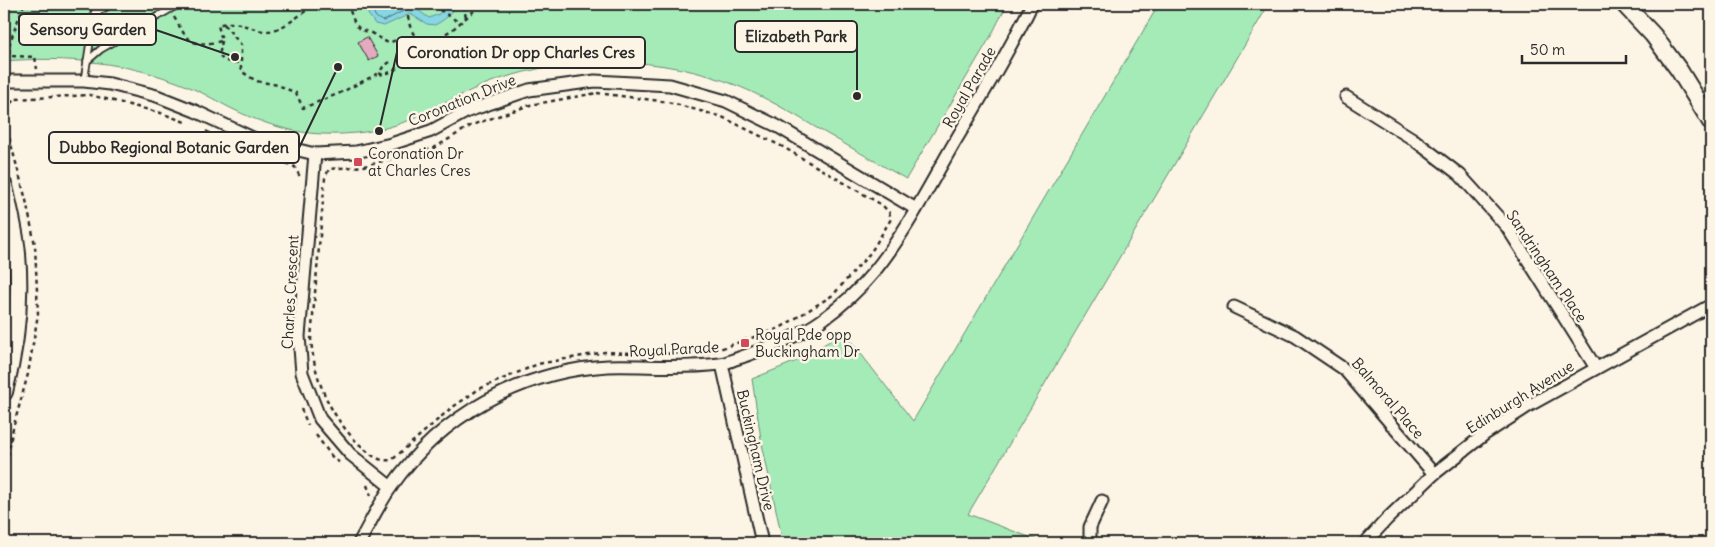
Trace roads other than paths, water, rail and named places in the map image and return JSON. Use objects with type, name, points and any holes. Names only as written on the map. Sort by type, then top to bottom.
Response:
[{"type":"street","name":"Royal Parade","points":[[359,543],[391,487],[417,456],[442,431],[468,412],[496,396],[532,380],[568,370],[608,366],[722,364],[789,338],[822,320],[873,273],[896,241],[1002,61],[1032,4]]},
{"type":"street","points":[[1624,4],[1653,35],[1679,70],[1711,122]]},
{"type":"street","name":"Coronation Drive","points":[[4,81],[84,80],[110,84],[157,96],[195,111],[257,140],[315,154],[356,152],[391,144],[431,131],[468,111],[529,90],[595,81],[670,85],[726,101],[777,126],[916,209]]},
{"type":"street","name":"Sandringham Place","points":[[1346,97],[1414,139],[1460,175],[1507,227],[1596,368]]},
{"type":"street","name":"Charles Crescent","points":[[315,154],[299,336],[302,373],[320,419],[350,454],[391,487]]},
{"type":"street","points":[[4,186],[17,253],[19,292],[11,365],[4,392]]},
{"type":"street","name":"Edinburgh Avenue","points":[[1365,543],[1434,474],[1484,434],[1530,405],[1711,305]]},
{"type":"street","name":"Balmoral Place","points":[[1234,307],[1295,336],[1344,369],[1434,474]]},
{"type":"street","name":"Buckingham Drive","points":[[722,364],[762,543]]},
{"type":"street","points":[[1090,543],[1090,527],[1102,501]]},
{"type":"lane","points":[[84,80],[96,4]]},
{"type":"lane","points":[[94,14],[111,4]]},
{"type":"lane","points":[[87,61],[101,49],[179,4]]},
{"type":"water","points":[[368,4],[412,4],[429,18],[439,14],[445,4],[456,4],[455,8],[445,19],[435,25],[427,24],[410,14],[384,26],[375,24],[368,14]]},
{"type":"place","name":"Sensory Garden","points":[[235,57]]},
{"type":"place","name":"Dubbo Regional Botanic Garden","points":[[338,67]]},
{"type":"place","name":"Elizabeth Park","points":[[857,96]]},
{"type":"place","name":"Coronation Dr opp Charles Cres","points":[[379,131]]},
{"type":"place","name":"Coronation Dr at Charles Cres","points":[[358,162]]},
{"type":"place","name":"Royal Pde opp Buckingham Dr","points":[[745,343]]}]
